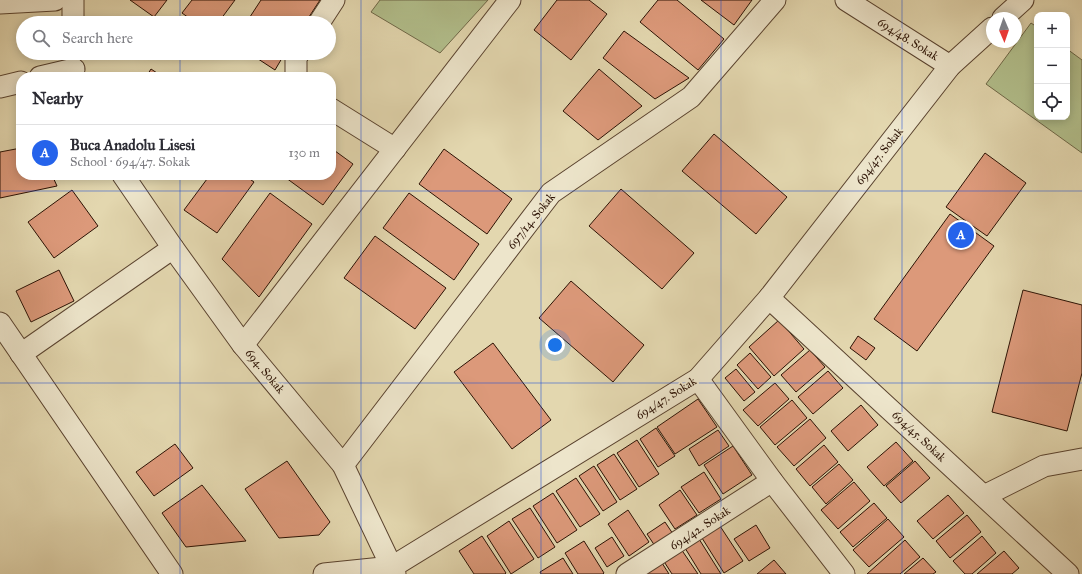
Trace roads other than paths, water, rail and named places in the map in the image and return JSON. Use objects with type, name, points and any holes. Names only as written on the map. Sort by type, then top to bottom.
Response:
[{"type":"street","points":[[0,3],[55,0]]},
{"type":"street","points":[[72,0],[73,16]]},
{"type":"street","points":[[324,16],[334,0]]},
{"type":"street","points":[[243,345],[510,0]]},
{"type":"street","name":"697/14. Sokak","points":[[343,465],[551,193],[691,98],[775,0]]},
{"type":"street","name":"694/48. Sokak","points":[[846,0],[950,66]]},
{"type":"street","points":[[1010,12],[1023,0]]},
{"type":"street","name":"694/47. Sokak","points":[[324,574],[394,571],[698,379],[769,298],[950,66],[986,33]]},
{"type":"street","points":[[296,60],[296,72]]},
{"type":"street","points":[[56,72],[75,66]]},
{"type":"street","points":[[0,86],[16,83]]},
{"type":"street","points":[[336,113],[395,149]]},
{"type":"street","name":"694. Sokak","points":[[126,180],[243,345],[343,465],[394,571]]},
{"type":"street","points":[[21,354],[173,248]]},
{"type":"street","name":"694/45. Sokak","points":[[769,298],[1068,574]]},
{"type":"street","points":[[0,323],[172,574]]},
{"type":"street","points":[[698,379],[772,481],[844,574]]},
{"type":"street","points":[[984,496],[1044,466],[1082,459]]},
{"type":"street","name":"694/42. Sokak","points":[[627,574],[772,481]]},
{"type":"place","name":"Buca Anadolu Lisesi","points":[[961,235]]}]
